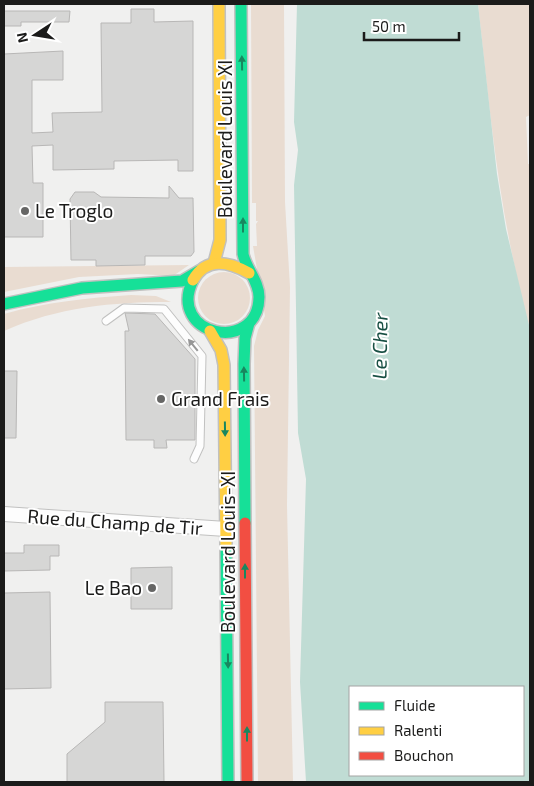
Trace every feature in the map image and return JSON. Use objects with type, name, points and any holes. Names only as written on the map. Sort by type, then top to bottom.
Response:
[{"type":"main road","name":"Boulevard Louis XI","points":[[214,263],[220,240],[219,4]]},
{"type":"main road","name":"Boulevard Louis XI","points":[[241,4],[243,254],[249,273]]},
{"type":"main road","points":[[4,304],[68,290],[118,285],[182,281],[214,263],[233,263],[249,273],[255,280],[259,298],[258,307],[249,322],[231,333],[210,331],[201,326],[189,308],[175,294],[150,288],[118,285]]},
{"type":"main road","points":[[189,308],[188,288],[198,271]]},
{"type":"main road","name":"Boulevard Louis-XI","points":[[247,782],[244,364],[245,338],[249,322]]},
{"type":"main road","name":"Boulevard Louis-XI","points":[[210,331],[221,350],[224,365],[228,782]]},
{"type":"street","name":"Rue du Champ de Tir","points":[[4,514],[226,529]]},
{"type":"lane","points":[[106,321],[124,308],[164,309],[202,356],[200,446],[194,459]]},
{"type":"shaded area","points":[[251,4],[284,4],[285,202],[290,287],[287,505],[293,782],[258,782],[254,346],[258,330],[265,316],[253,246],[257,246],[256,224],[258,221],[256,221],[256,203],[252,203]]},
{"type":"shaded area","points":[[478,4],[530,4],[530,115],[526,117],[528,164],[530,164],[530,329],[511,249],[497,168]]},
{"type":"shaded area","points":[[189,265],[173,276],[138,274],[79,277],[4,292],[4,267]]},
{"type":"shaded area","points":[[224,272],[234,274],[242,280],[248,288],[250,298],[248,308],[242,316],[234,322],[224,324],[214,322],[206,316],[200,308],[198,298],[200,288],[206,280],[214,274]]},
{"type":"shaded area","points":[[131,295],[156,296],[171,302],[128,303],[86,307],[45,316],[4,331],[4,314],[35,306],[67,301]]},
{"type":"water","name":"Le Cher","points":[[297,4],[478,4],[497,174],[506,229],[530,329],[530,782],[306,782],[300,682],[306,479],[298,433],[294,185],[298,150],[294,122]]},
{"type":"building","points":[[131,9],[154,9],[154,22],[193,21],[193,171],[178,171],[178,160],[114,161],[114,169],[53,170],[53,145],[32,146],[33,183],[43,183],[43,237],[4,237],[4,54],[63,51],[63,80],[32,80],[32,133],[53,132],[52,113],[102,112],[101,23],[131,23]]},
{"type":"building","points":[[4,11],[70,11],[69,22],[21,22],[21,26],[4,26]]},
{"type":"building","points":[[169,186],[179,198],[193,198],[194,252],[191,256],[145,256],[145,265],[96,266],[96,260],[71,260],[70,199],[75,192],[94,192],[101,197],[169,198]]},
{"type":"building","name":"Grand Frais","points":[[125,313],[155,314],[195,359],[195,440],[166,440],[167,448],[154,448],[154,440],[126,440],[125,331],[129,331]]},
{"type":"building","points":[[4,371],[17,371],[16,438],[4,438]]},
{"type":"building","points":[[24,545],[59,545],[59,556],[50,556],[50,570],[4,571],[4,553],[24,553]]},
{"type":"building","name":"Le Bao","points":[[172,567],[172,609],[131,609],[131,568]]},
{"type":"building","points":[[50,592],[51,688],[4,689],[4,593]]},
{"type":"building","points":[[105,702],[163,702],[164,782],[67,782],[67,754],[105,722]]},
{"type":"traffic: fast","points":[[193,280],[188,299],[192,314],[202,325],[216,331],[231,332],[244,327],[255,315],[259,297],[258,291],[243,254],[241,4]]},
{"type":"traffic: fast","points":[[4,304],[82,288],[182,281],[199,271]]},
{"type":"traffic: fast","points":[[245,523],[244,364],[245,338],[249,323]]},
{"type":"traffic: fast","points":[[226,546],[228,782]]},
{"type":"traffic: slow","points":[[214,263],[220,240],[219,4]]},
{"type":"traffic: slow","points":[[193,280],[205,267],[219,263],[234,266],[249,273]]},
{"type":"traffic: slow","points":[[210,331],[221,350],[224,365],[226,546]]},
{"type":"traffic: jam","points":[[245,523],[247,782]]},
{"type":"place","name":"Le Troglo","points":[[25,211]]},
{"type":"place","name":"Grand Frais","points":[[161,399]]},
{"type":"place","name":"Le Bao","points":[[152,588]]}]
